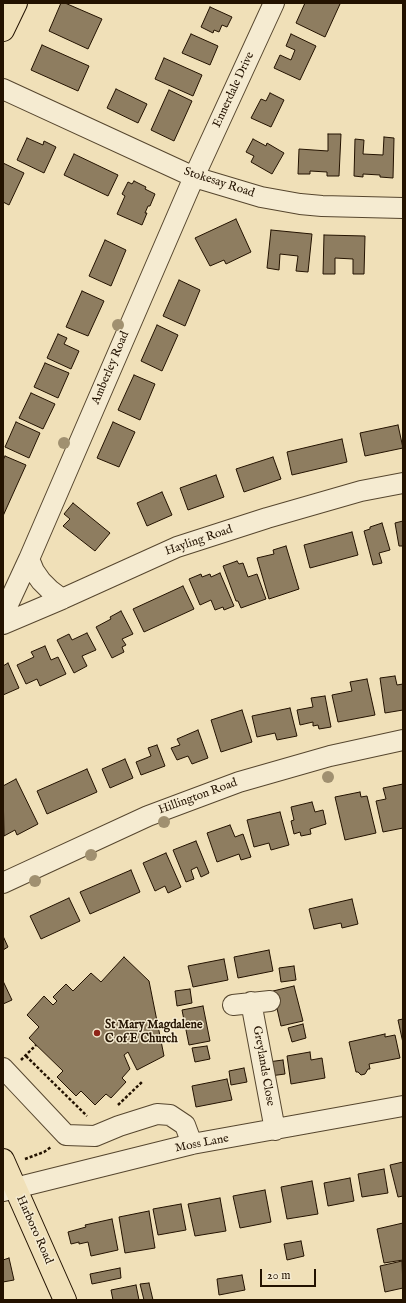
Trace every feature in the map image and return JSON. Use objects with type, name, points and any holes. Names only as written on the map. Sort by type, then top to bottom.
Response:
[{"type":"main road","points":[[3,30],[16,3]]},
{"type":"main road","name":"Harboro Road","points":[[4,1163],[10,1190],[65,1300]]},
{"type":"street","name":"Ennerdale Drive","points":[[194,177],[274,3]]},
{"type":"street","name":"Stokesay Road","points":[[3,89],[194,177],[261,197],[300,204],[322,206],[403,208]]},
{"type":"street","name":"Amberley Road","points":[[3,615],[29,559],[194,177]]},
{"type":"street","name":"Hayling Road","points":[[3,624],[177,547],[267,518],[361,491],[403,483]]},
{"type":"street","points":[[29,559],[34,571],[41,581],[62,599]]},
{"type":"street","name":"Hillington Road","points":[[3,883],[148,816],[239,782],[330,756],[403,740]]},
{"type":"street","name":"Greylands Close","points":[[251,1003],[275,1130]]},
{"type":"street","points":[[3,1068],[66,1135],[95,1136],[119,1126],[157,1114],[170,1116],[185,1125],[192,1144]]},
{"type":"street","name":"Moss Lane","points":[[10,1190],[192,1144],[403,1106]]},
{"type":"path","points":[[36,1045],[26,1056],[94,1123],[95,1136]]},
{"type":"path","points":[[115,1108],[142,1082]]},
{"type":"path","points":[[4,1163],[44,1152],[66,1135]]},
{"type":"building","points":[[61,3],[65,3],[102,19],[88,49],[49,31]]},
{"type":"building","points":[[305,3],[340,4],[325,37],[296,23]]},
{"type":"building","points":[[210,7],[232,17],[227,27],[222,25],[219,32],[214,30],[213,33],[201,27]]},
{"type":"building","points":[[191,34],[218,46],[210,65],[182,53]]},
{"type":"building","points":[[291,34],[316,46],[300,80],[274,68],[280,55],[291,60],[295,50],[286,46]]},
{"type":"building","points":[[42,45],[89,66],[78,91],[31,70]]},
{"type":"building","points":[[164,58],[202,75],[193,96],[155,79]]},
{"type":"building","points":[[116,89],[147,104],[138,123],[107,108]]},
{"type":"building","points":[[169,90],[192,101],[174,141],[151,130]]},
{"type":"building","points":[[270,93],[284,100],[271,127],[251,118],[261,99],[266,101]]},
{"type":"building","points":[[328,134],[341,134],[339,176],[327,176],[327,172],[310,171],[310,174],[298,174],[299,149],[328,151]]},
{"type":"building","points":[[384,137],[394,138],[393,178],[380,177],[380,175],[363,174],[363,177],[354,176],[355,139],[364,140],[363,154],[383,155]]},
{"type":"building","points":[[27,138],[43,145],[44,141],[56,147],[44,173],[17,160]]},
{"type":"building","points":[[253,139],[266,146],[267,143],[284,153],[272,174],[251,162],[254,156],[246,152]]},
{"type":"building","points":[[74,154],[118,175],[108,196],[64,175]]},
{"type":"building","points":[[3,163],[24,173],[9,205],[3,202]]},
{"type":"building","points":[[134,181],[146,187],[145,189],[155,194],[145,213],[147,213],[142,225],[117,214],[125,196],[122,194],[128,182],[132,184]]},
{"type":"building","points":[[236,219],[251,252],[226,264],[224,260],[210,266],[195,238]]},
{"type":"building","points":[[271,230],[312,234],[308,272],[296,271],[298,256],[280,254],[279,270],[267,268]]},
{"type":"building","points":[[324,235],[365,236],[364,274],[353,274],[353,259],[335,258],[335,274],[323,274]]},
{"type":"building","points":[[105,240],[126,250],[111,286],[89,276]]},
{"type":"building","points":[[179,280],[200,290],[185,326],[163,316]]},
{"type":"building","points":[[82,291],[104,301],[88,336],[66,327]]},
{"type":"building","points":[[157,325],[178,335],[162,371],[141,361]]},
{"type":"building","points":[[58,334],[67,338],[64,344],[79,351],[71,369],[47,358]]},
{"type":"building","points":[[45,363],[69,373],[58,398],[34,387]]},
{"type":"building","points":[[134,375],[155,384],[140,420],[118,410]]},
{"type":"building","points":[[31,393],[55,404],[43,429],[19,418]]},
{"type":"building","points":[[16,422],[40,433],[29,458],[5,447]]},
{"type":"building","points":[[113,422],[135,432],[119,467],[97,458]]},
{"type":"building","points":[[398,425],[403,448],[365,456],[360,433]]},
{"type":"building","points":[[342,439],[347,462],[292,475],[287,452]]},
{"type":"building","points":[[5,456],[26,465],[3,516],[3,460]]},
{"type":"building","points":[[273,457],[281,479],[244,492],[236,469]]},
{"type":"building","points":[[216,475],[224,497],[188,510],[180,488]]},
{"type":"building","points":[[162,492],[172,515],[147,526],[137,503]]},
{"type":"building","points":[[73,503],[110,533],[95,551],[63,526],[70,519],[64,514]]},
{"type":"building","points":[[403,521],[403,546],[399,546],[395,523]]},
{"type":"building","points":[[382,523],[390,550],[379,553],[382,563],[373,565],[364,531],[370,529],[370,527]]},
{"type":"building","points":[[352,532],[358,555],[310,568],[304,545]]},
{"type":"building","points":[[286,546],[299,589],[269,599],[257,558],[274,554],[273,550]]},
{"type":"building","points":[[237,561],[239,564],[243,563],[248,577],[257,574],[266,599],[241,608],[238,601],[236,601],[223,566]]},
{"type":"building","points":[[220,573],[234,606],[224,610],[223,607],[215,610],[211,600],[200,605],[189,579],[201,574],[202,577],[210,574],[211,577]]},
{"type":"building","points":[[183,586],[194,609],[144,632],[133,609]]},
{"type":"building","points":[[121,611],[133,634],[122,639],[126,645],[122,647],[124,652],[112,658],[96,627],[111,619],[110,617]]},
{"type":"building","points":[[87,633],[96,650],[82,656],[87,666],[74,673],[57,640],[69,634],[72,640]]},
{"type":"building","points":[[45,646],[51,660],[58,657],[66,674],[40,686],[37,679],[26,684],[17,665],[34,657],[31,652]]},
{"type":"building","points":[[8,663],[19,688],[3,695],[3,666]]},
{"type":"building","points":[[395,676],[397,685],[403,684],[403,710],[385,713],[380,678]]},
{"type":"building","points":[[367,679],[375,715],[338,722],[332,695],[352,691],[350,682]]},
{"type":"building","points":[[325,696],[331,727],[319,729],[318,725],[313,726],[313,722],[300,725],[297,710],[313,707],[311,698]]},
{"type":"building","points":[[290,708],[297,736],[277,740],[275,733],[257,737],[252,716]]},
{"type":"building","points":[[242,710],[252,742],[221,752],[211,720]]},
{"type":"building","points":[[198,730],[208,758],[192,764],[188,756],[177,760],[171,748],[180,745],[177,739]]},
{"type":"building","points":[[157,745],[165,766],[141,775],[136,762],[151,756],[148,748]]},
{"type":"building","points":[[125,759],[133,778],[110,788],[102,769]]},
{"type":"building","points":[[87,769],[97,792],[47,814],[37,791]]},
{"type":"building","points":[[16,779],[38,824],[17,835],[15,830],[4,836],[3,786]]},
{"type":"building","points":[[403,784],[403,828],[383,832],[376,801],[386,799],[383,788]]},
{"type":"building","points":[[360,792],[361,797],[367,796],[376,833],[345,840],[335,797]]},
{"type":"building","points":[[312,802],[315,812],[323,810],[326,824],[310,829],[311,834],[301,836],[300,832],[294,834],[291,821],[294,820],[291,807]]},
{"type":"building","points":[[280,812],[289,845],[271,850],[269,843],[254,847],[247,820]]},
{"type":"building","points":[[230,825],[235,837],[243,834],[251,857],[241,860],[239,854],[217,862],[207,833]]},
{"type":"building","points":[[196,841],[209,873],[201,877],[197,867],[191,870],[194,879],[186,882],[173,850]]},
{"type":"building","points":[[166,853],[181,887],[168,893],[165,886],[155,891],[143,863]]},
{"type":"building","points":[[131,870],[140,892],[90,914],[80,892]]},
{"type":"building","points":[[69,898],[80,921],[41,939],[30,916]]},
{"type":"building","points":[[352,899],[358,924],[342,928],[341,923],[314,929],[309,909]]},
{"type":"building","points":[[3,936],[8,947],[3,950]]},
{"type":"building","points":[[269,950],[273,971],[238,978],[234,957]]},
{"type":"building","name":"St Mary Magdalene C of E Church","points":[[124,957],[149,981],[164,1056],[137,1070],[128,1052],[124,1055],[130,1069],[122,1078],[126,1082],[111,1098],[106,1094],[95,1105],[81,1091],[76,1096],[57,1077],[63,1071],[29,1038],[39,1027],[27,1015],[44,996],[53,1005],[57,1001],[53,997],[66,984],[73,991],[91,973],[101,982]]},
{"type":"building","points":[[224,959],[228,980],[193,987],[188,966]]},
{"type":"building","points":[[294,966],[296,980],[281,982],[279,968]]},
{"type":"building","points":[[3,981],[12,1000],[3,1004]]},
{"type":"building","points":[[294,986],[303,1021],[281,1026],[273,991]]},
{"type":"building","points":[[190,989],[192,1003],[177,1006],[175,991]]},
{"type":"building","points":[[203,1006],[210,1041],[189,1045],[182,1010]]},
{"type":"building","points":[[403,1019],[403,1043],[398,1020]]},
{"type":"building","points":[[303,1024],[306,1038],[292,1042],[288,1028]]},
{"type":"building","points":[[385,1034],[385,1037],[395,1035],[400,1058],[369,1064],[370,1069],[368,1069],[365,1074],[361,1075],[356,1072],[349,1042]]},
{"type":"building","points":[[207,1046],[210,1059],[195,1062],[192,1048]]},
{"type":"building","points":[[310,1052],[311,1060],[322,1058],[325,1078],[291,1084],[287,1056]]},
{"type":"building","points":[[283,1060],[285,1074],[270,1076],[268,1062]]},
{"type":"building","points":[[244,1068],[247,1082],[231,1085],[229,1071]]},
{"type":"building","points":[[227,1079],[232,1100],[196,1107],[192,1086]]},
{"type":"building","points":[[403,1162],[403,1196],[398,1197],[390,1165]]},
{"type":"building","points":[[384,1169],[388,1193],[362,1197],[358,1174]]},
{"type":"building","points":[[350,1178],[354,1201],[328,1206],[324,1183]]},
{"type":"building","points":[[312,1181],[318,1214],[287,1219],[281,1187]]},
{"type":"building","points":[[265,1190],[271,1222],[240,1228],[233,1196]]},
{"type":"building","points":[[220,1198],[226,1231],[195,1236],[188,1204]]},
{"type":"building","points":[[181,1204],[186,1230],[158,1235],[153,1209]]},
{"type":"building","points":[[149,1211],[155,1248],[125,1253],[119,1217]]},
{"type":"building","points":[[112,1219],[118,1250],[91,1256],[88,1242],[71,1244],[68,1232],[86,1227],[85,1225]]},
{"type":"building","points":[[403,1223],[403,1260],[384,1263],[377,1229]]},
{"type":"building","points":[[301,1241],[304,1256],[287,1260],[284,1244]]},
{"type":"building","points":[[9,1258],[14,1280],[3,1282],[3,1260]]},
{"type":"building","points":[[402,1261],[403,1288],[385,1292],[380,1266]]},
{"type":"building","points":[[120,1268],[121,1278],[92,1284],[90,1274]]},
{"type":"building","points":[[242,1275],[245,1290],[219,1295],[217,1279]]},
{"type":"building","points":[[149,1283],[153,1300],[144,1300],[140,1284]]},
{"type":"building","points":[[136,1285],[139,1300],[113,1300],[111,1290]]},
{"type":"place","name":"St Mary Magdalene C of E Church","points":[[97,1033]]}]
